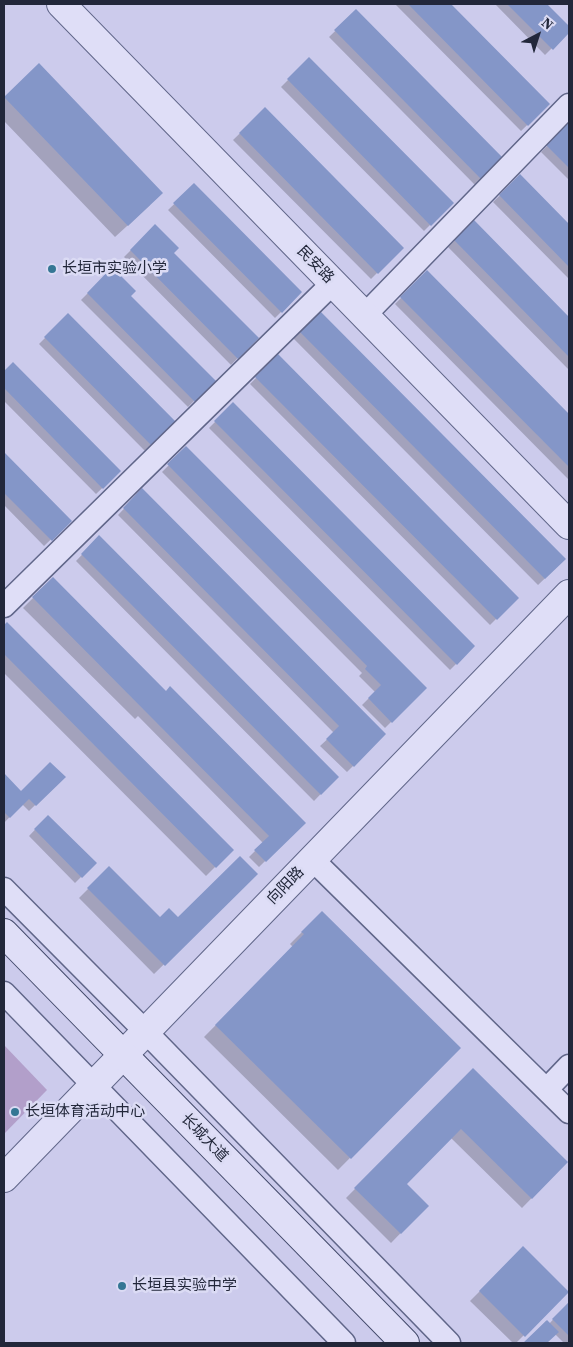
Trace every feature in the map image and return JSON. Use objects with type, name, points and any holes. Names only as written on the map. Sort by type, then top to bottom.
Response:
[{"type":"street","name":"民安路","points":[[61,4],[569,525]]},
{"type":"street","points":[[364,316],[569,105]]},
{"type":"street","points":[[4,606],[333,283]]},
{"type":"street","name":"向阳路","points":[[4,1178],[569,594]]},
{"type":"street","points":[[312,859],[569,1112]]},
{"type":"street","points":[[4,888],[449,1343]]},
{"type":"street","name":"长城大道","points":[[4,933],[109,1070],[405,1343]]},
{"type":"street","name":"长城大道","points":[[4,959],[109,1070],[380,1343]]},
{"type":"street","points":[[4,993],[109,1070],[344,1343]]},
{"type":"street","points":[[547,1089],[569,1066]]},
{"type":"shaded area","name":"长垣体育活动中心","points":[[4,1045],[47,1090],[4,1134]]},
{"type":"building","points":[[408,4],[451,4],[550,104],[528,126]]},
{"type":"building","points":[[507,4],[547,4],[569,26],[569,33],[553,50]]},
{"type":"building","points":[[356,9],[504,159],[482,180],[334,30]]},
{"type":"building","points":[[309,57],[454,203],[431,226],[287,79]]},
{"type":"building","points":[[39,63],[163,193],[128,226],[4,97]]},
{"type":"building","points":[[265,107],[404,248],[378,274],[239,133]]},
{"type":"building","points":[[569,124],[569,168],[546,145]]},
{"type":"building","points":[[520,174],[569,224],[569,267],[499,195]]},
{"type":"building","points":[[194,183],[302,292],[282,313],[173,203]]},
{"type":"building","points":[[474,220],[569,317],[569,357],[454,240]]},
{"type":"building","points":[[155,224],[179,248],[174,253],[259,338],[238,359],[130,250]]},
{"type":"building","points":[[112,267],[136,291],[131,296],[216,381],[195,402],[87,293]]},
{"type":"building","points":[[427,270],[569,414],[569,467],[400,297]]},
{"type":"building","points":[[319,310],[566,559],[545,579],[299,331]]},
{"type":"building","points":[[68,313],[176,422],[152,446],[44,337]]},
{"type":"building","points":[[278,354],[519,598],[497,620],[255,377]]},
{"type":"building","points":[[13,362],[121,471],[103,489],[4,388],[4,371]]},
{"type":"building","points":[[233,402],[475,646],[457,665],[214,421]]},
{"type":"building","points":[[186,446],[427,688],[392,723],[368,698],[381,685],[365,669],[367,666],[167,464]]},
{"type":"building","points":[[4,452],[72,521],[52,541],[4,493]]},
{"type":"building","points":[[142,488],[386,734],[354,767],[326,739],[339,726],[123,508]]},
{"type":"building","points":[[99,535],[339,777],[321,795],[81,554]]},
{"type":"building","points":[[53,577],[166,691],[170,686],[306,823],[266,862],[254,850],[269,836],[32,597]]},
{"type":"building","points":[[7,622],[234,850],[216,868],[4,654],[4,625]]},
{"type":"building","points":[[50,762],[66,777],[36,806],[29,799],[10,818],[4,812],[4,773],[21,791]]},
{"type":"building","points":[[48,815],[97,863],[82,878],[34,829]]},
{"type":"building","points":[[240,856],[258,874],[165,966],[87,888],[109,866],[160,917],[169,908],[178,917]]},
{"type":"building","points":[[322,911],[461,1048],[351,1159],[215,1025],[304,934],[301,932]]},
{"type":"building","points":[[473,1068],[568,1162],[532,1199],[461,1129],[407,1184],[429,1206],[401,1234],[354,1188]]},
{"type":"building","points":[[523,1246],[569,1292],[525,1337],[479,1291]]},
{"type":"building","points":[[569,1302],[569,1336],[552,1319]]},
{"type":"building","points":[[547,1320],[559,1332],[547,1343],[523,1343]]},
{"type":"place","name":"长垣市实验小学","points":[[52,269]]},
{"type":"place","name":"长垣体育活动中心","points":[[15,1112]]},
{"type":"place","name":"长垣县实验中学","points":[[122,1286]]}]
